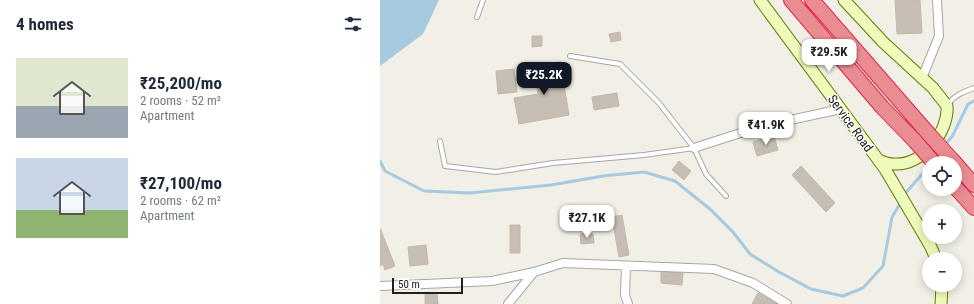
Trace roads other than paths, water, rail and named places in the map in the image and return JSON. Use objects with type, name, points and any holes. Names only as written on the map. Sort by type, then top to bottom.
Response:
[{"type":"highway","points":[[791,0],[882,107],[928,156]]},
{"type":"highway","points":[[812,0],[948,156]]},
{"type":"highway","points":[[962,172],[974,185]]},
{"type":"highway","points":[[962,195],[974,208]]},
{"type":"street","name":"Service Road","points":[[760,0],[878,160],[894,164],[904,163],[930,148],[946,121],[947,106]]},
{"type":"street","points":[[844,0],[883,42],[933,88],[947,106]]},
{"type":"street","points":[[922,78],[939,36],[937,0]]},
{"type":"street","points":[[694,148],[762,126],[841,109]]},
{"type":"street","points":[[878,160],[922,231],[932,252]]},
{"type":"street","points":[[380,286],[492,281],[534,272],[563,263],[714,269],[753,283],[787,304]]},
{"type":"street","points":[[626,266],[625,295],[628,304]]},
{"type":"street","points":[[508,304],[534,272]]},
{"type":"street","points":[[942,292],[942,304]]},
{"type":"lane","points":[[477,17],[484,0]]},
{"type":"lane","points":[[570,56],[620,64],[658,103],[694,148],[706,174],[726,196]]},
{"type":"lane","points":[[947,106],[953,98],[959,94],[974,88]]},
{"type":"lane","points":[[440,141],[444,166],[496,172],[553,163],[644,155],[694,148]]},
{"type":"water","points":[[380,0],[439,0],[423,34],[380,66]]},
{"type":"waterway","points":[[945,145],[953,135],[968,104],[974,101]]},
{"type":"waterway","points":[[380,161],[385,171],[424,191],[470,193],[551,185],[603,176],[644,172],[675,181],[710,209],[733,232],[750,254],[811,289],[843,296],[863,288],[883,266],[892,217],[901,202]]},
{"type":"waterway","points":[[904,195],[922,174]]}]
